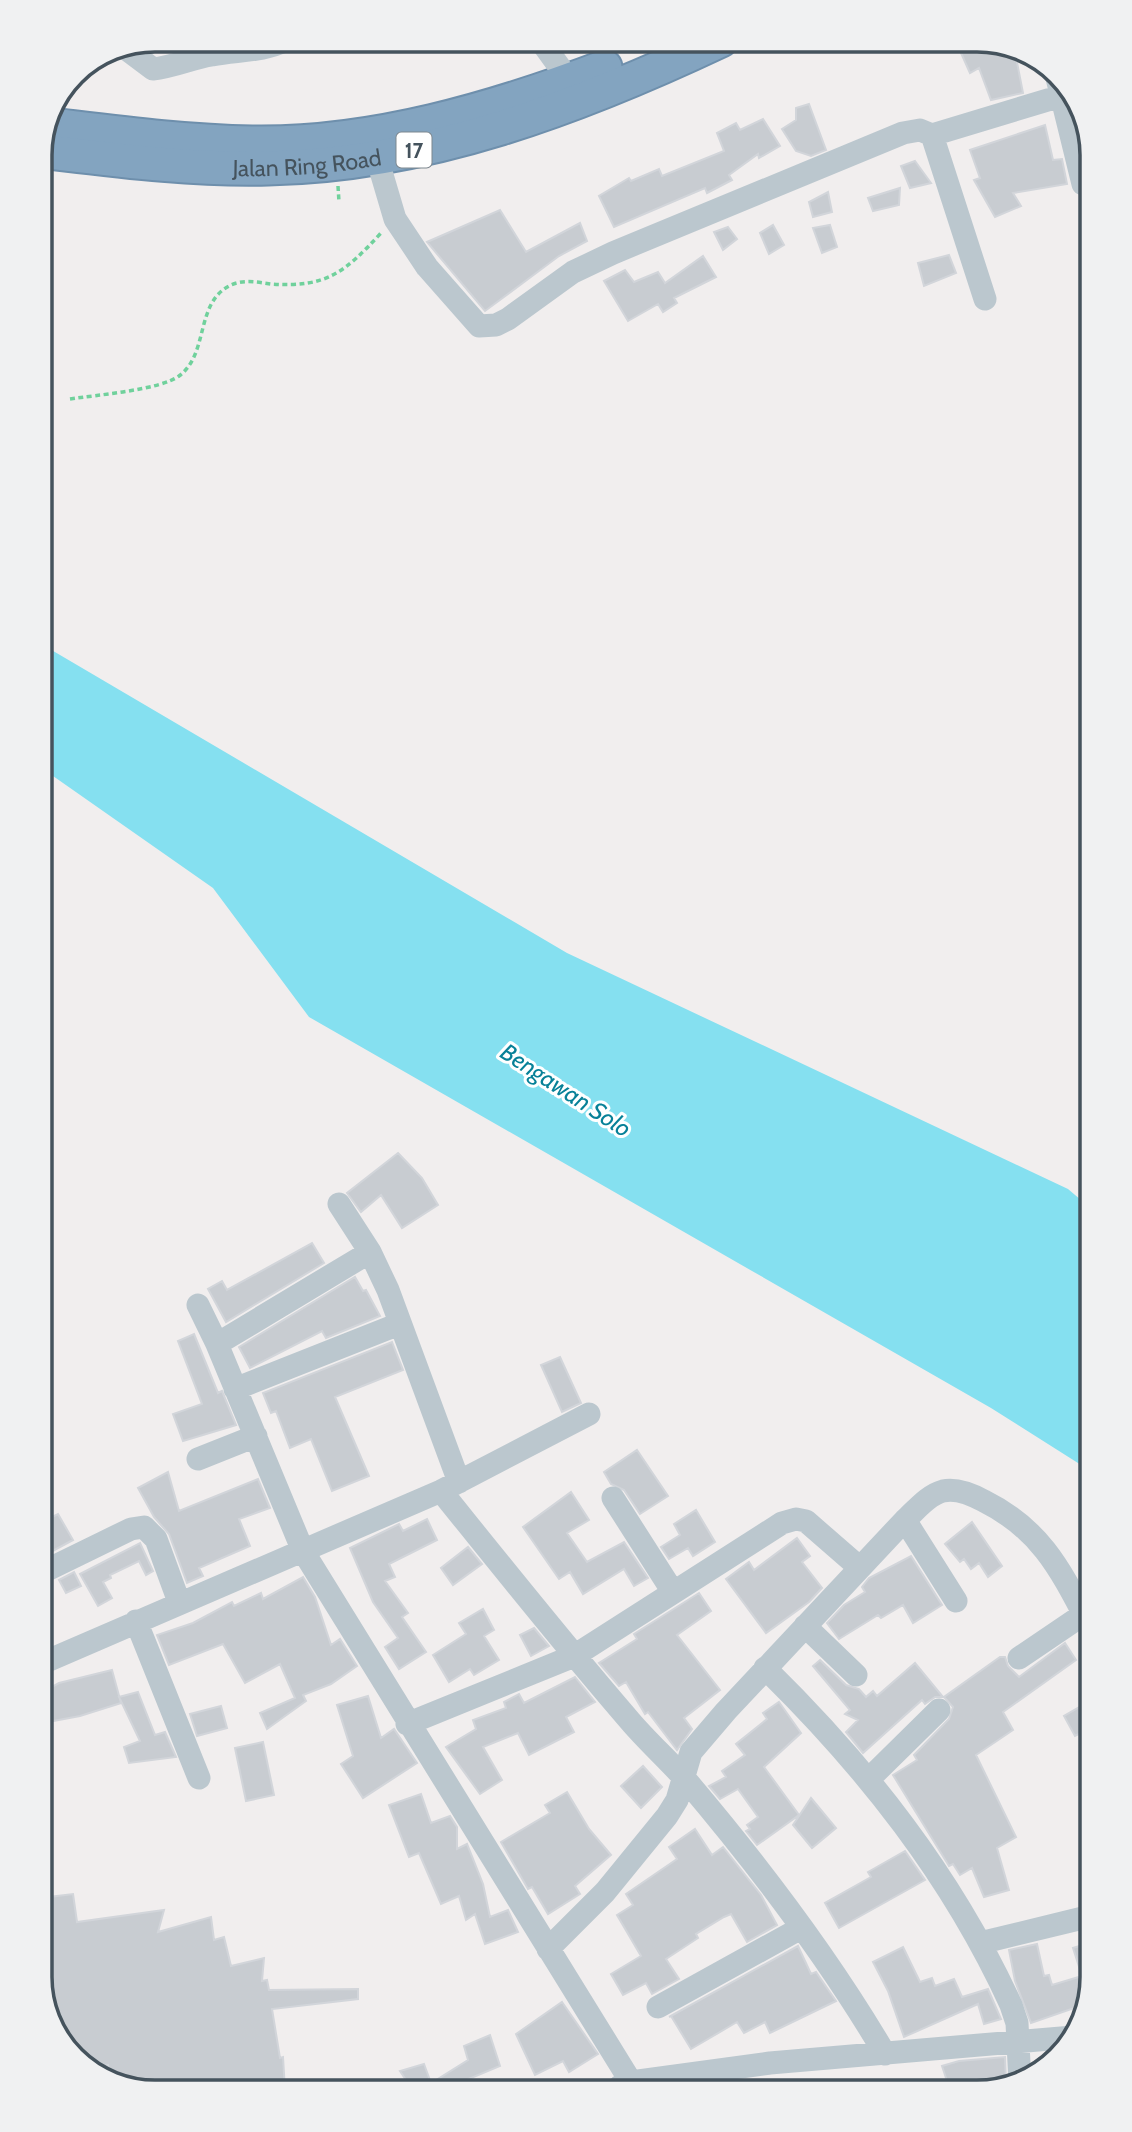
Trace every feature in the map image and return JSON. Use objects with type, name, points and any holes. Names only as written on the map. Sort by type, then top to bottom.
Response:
[{"type":"highway","name":"Jalan Ring Road","points":[[53,149],[90,143],[302,141],[413,125],[479,109],[569,80],[640,53]]},
{"type":"highway","name":"Jalan Ring Road","points":[[56,128],[90,143],[222,168],[271,168],[377,158],[458,140],[548,113],[691,53]]},
{"type":"street","points":[[134,54],[153,69],[233,52]]},
{"type":"street","points":[[549,52],[569,80]]},
{"type":"street","points":[[377,158],[395,219],[427,267],[479,326],[496,325],[573,272],[613,253],[903,133],[920,131],[932,135],[1054,89]]},
{"type":"street","points":[[1062,98],[1080,172]]},
{"type":"street","points":[[932,135],[985,299]]},
{"type":"street","points":[[339,1204],[370,1252],[388,1290],[450,1486],[574,1656],[632,1724],[683,1777],[800,1928],[858,2007],[885,2054]]},
{"type":"street","points":[[217,1343],[370,1252]]},
{"type":"street","points":[[198,1305],[217,1343],[303,1551],[548,1950],[621,2080]]},
{"type":"street","points":[[235,1389],[399,1324]]},
{"type":"street","points":[[52,1659],[450,1486],[589,1414]]},
{"type":"street","points":[[198,1459],[256,1436]]},
{"type":"street","points":[[548,1950],[605,1892],[661,1824],[677,1800],[691,1752],[765,1668],[905,1520],[933,1495],[950,1490],[977,1497],[1014,1517],[1037,1539],[1080,1609]]},
{"type":"street","points":[[613,1498],[673,1591]]},
{"type":"street","points":[[407,1724],[574,1656],[782,1523],[796,1520],[813,1525],[860,1568]]},
{"type":"street","points":[[905,1520],[956,1601]]},
{"type":"street","points":[[52,1567],[131,1529],[144,1527],[156,1539],[179,1602]]},
{"type":"street","points":[[136,1621],[199,1778]]},
{"type":"street","points":[[1020,1658],[1080,1624]]},
{"type":"street","points":[[805,1626],[856,1675]]},
{"type":"street","points":[[765,1668],[870,1778],[950,1888],[1011,2005],[1019,2043],[1020,2070]]},
{"type":"street","points":[[870,1778],[939,1710]]},
{"type":"street","points":[[980,1943],[1080,1919]]},
{"type":"street","points":[[657,2007],[800,1928]]},
{"type":"street","points":[[682,2080],[770,2063],[1059,2039]]},
{"type":"street","points":[[770,2063],[776,2080]]},
{"type":"path","points":[[70,400],[133,389],[180,376],[194,362],[208,312],[219,293],[227,287],[242,282],[315,284],[357,259],[395,219]]},
{"type":"water","name":"Bengawan Solo","points":[[53,651],[567,953],[1068,1189],[1080,1199],[1080,1464],[991,1408],[309,1017],[213,888],[53,776]]},
{"type":"building","points":[[961,53],[997,54],[1010,58],[1017,61],[1023,93],[991,100],[979,68],[970,73]]},
{"type":"building","points":[[809,104],[826,150],[811,156],[796,151],[782,129],[796,120],[796,108]]},
{"type":"building","points":[[763,119],[780,146],[759,158],[758,154],[729,175],[732,180],[707,193],[705,188],[614,227],[599,196],[629,178],[631,181],[659,169],[662,176],[724,151],[717,133],[736,123],[740,130]]},
{"type":"building","points":[[1045,125],[1053,160],[1062,159],[1067,184],[1013,193],[1021,206],[995,217],[974,180],[980,178],[970,150]]},
{"type":"building","points":[[915,161],[931,183],[910,188],[901,166]]},
{"type":"building","points":[[900,188],[899,205],[873,211],[868,198]]},
{"type":"building","points":[[828,192],[832,212],[813,217],[809,202]]},
{"type":"building","points":[[500,210],[526,252],[580,223],[587,241],[559,256],[485,311],[427,242]]},
{"type":"building","points":[[773,225],[784,245],[769,254],[760,233]]},
{"type":"building","points":[[830,225],[837,247],[822,253],[813,228]]},
{"type":"building","points":[[728,227],[737,239],[723,250],[714,232]]},
{"type":"building","points":[[949,255],[956,273],[924,286],[918,263]]},
{"type":"building","points":[[703,256],[716,277],[674,298],[677,303],[663,312],[658,304],[628,321],[604,281],[625,270],[634,282],[658,272],[665,283]]},
{"type":"building","points":[[398,1153],[422,1178],[438,1205],[402,1228],[381,1195],[361,1212],[347,1193]]},
{"type":"building","points":[[312,1243],[324,1263],[226,1322],[208,1289],[222,1281],[227,1290]]},
{"type":"building","points":[[355,1277],[363,1291],[366,1290],[380,1316],[326,1338],[322,1331],[250,1368],[239,1347]]},
{"type":"building","points":[[194,1334],[218,1393],[222,1391],[236,1425],[183,1441],[173,1414],[202,1404],[178,1341]]},
{"type":"building","points":[[392,1342],[403,1370],[335,1397],[369,1476],[332,1491],[311,1439],[290,1448],[276,1411],[271,1413],[263,1393]]},
{"type":"building","points":[[560,1357],[581,1403],[562,1412],[541,1365]]},
{"type":"building","points":[[637,1450],[668,1496],[640,1514],[624,1490],[611,1484],[604,1472]]},
{"type":"building","points":[[168,1472],[179,1511],[258,1479],[270,1508],[239,1519],[250,1546],[199,1568],[203,1576],[187,1583],[169,1534],[154,1517],[138,1488]]},
{"type":"building","points":[[571,1492],[589,1520],[567,1533],[587,1562],[624,1542],[648,1578],[634,1586],[624,1569],[583,1594],[570,1572],[559,1579],[523,1527]]},
{"type":"building","points":[[696,1510],[715,1542],[693,1556],[688,1548],[669,1559],[661,1547],[680,1535],[674,1524]]},
{"type":"building","points":[[58,1514],[73,1540],[52,1551],[52,1517]]},
{"type":"building","points":[[427,1519],[437,1540],[389,1564],[395,1577],[385,1581],[408,1613],[402,1617],[426,1652],[399,1669],[385,1647],[398,1638],[373,1602],[350,1548],[399,1524],[403,1531]]},
{"type":"building","points":[[972,1522],[1002,1566],[988,1577],[979,1563],[971,1569],[964,1559],[960,1562],[945,1544]]},
{"type":"building","points":[[797,1538],[810,1556],[802,1562],[822,1588],[809,1602],[766,1633],[726,1579],[749,1562],[754,1570]]},
{"type":"building","points":[[140,1543],[153,1571],[146,1575],[139,1561],[110,1575],[111,1578],[103,1582],[112,1598],[98,1606],[80,1574]]},
{"type":"building","points":[[468,1547],[482,1564],[453,1585],[441,1568]]},
{"type":"building","points":[[911,1556],[942,1605],[913,1623],[903,1605],[881,1618],[878,1615],[839,1639],[827,1623],[844,1605],[865,1592],[862,1587],[869,1578]]},
{"type":"building","points":[[74,1572],[81,1586],[66,1593],[59,1580]]},
{"type":"building","points":[[303,1577],[315,1597],[331,1645],[340,1639],[357,1666],[331,1684],[303,1695],[306,1701],[267,1729],[260,1713],[295,1698],[280,1664],[245,1683],[223,1644],[169,1665],[157,1635],[193,1623],[232,1602],[234,1606],[261,1593],[263,1599]]},
{"type":"building","points":[[699,1593],[711,1611],[677,1635],[720,1690],[684,1718],[692,1729],[677,1750],[648,1712],[645,1714],[626,1682],[619,1686],[599,1663],[637,1639],[634,1634]]},
{"type":"building","points":[[483,1609],[494,1630],[484,1636],[499,1660],[474,1675],[470,1669],[449,1682],[433,1655],[466,1634],[459,1623]]},
{"type":"building","points":[[534,1628],[549,1646],[531,1656],[520,1635]]},
{"type":"building","points":[[1065,1643],[1076,1660],[1003,1712],[1013,1730],[976,1755],[1016,1837],[997,1848],[1009,1890],[984,1897],[972,1868],[960,1875],[953,1864],[949,1866],[893,1775],[917,1760],[914,1755],[949,1719],[953,1707],[944,1697],[1000,1657],[1005,1657],[1008,1666],[1019,1677]]},
{"type":"building","points":[[820,1660],[846,1685],[859,1689],[866,1697],[873,1691],[877,1696],[915,1663],[943,1697],[935,1697],[925,1704],[922,1700],[863,1753],[846,1732],[858,1720],[845,1714],[850,1710],[813,1666]]},
{"type":"building","points":[[112,1670],[121,1703],[52,1721],[52,1687]]},
{"type":"building","points":[[575,1677],[595,1702],[566,1717],[574,1732],[529,1755],[518,1733],[483,1747],[502,1780],[480,1794],[446,1747],[476,1729],[473,1720],[506,1708],[504,1702],[519,1694],[524,1703]]},
{"type":"building","points":[[138,1692],[155,1735],[165,1732],[176,1757],[129,1763],[124,1747],[140,1741],[119,1697]]},
{"type":"building","points":[[368,1696],[381,1738],[394,1729],[417,1763],[363,1798],[341,1764],[353,1756],[337,1705]]},
{"type":"building","points":[[779,1702],[801,1733],[764,1767],[799,1815],[757,1845],[746,1831],[750,1829],[747,1825],[758,1817],[738,1789],[720,1799],[709,1786],[726,1777],[722,1771],[745,1755],[736,1744],[767,1719],[763,1713]]},
{"type":"building","points":[[221,1706],[227,1728],[197,1736],[190,1714]]},
{"type":"building","points":[[1080,1707],[1080,1734],[1075,1736],[1064,1716]]},
{"type":"building","points":[[263,1742],[274,1795],[246,1801],[235,1748]]},
{"type":"building","points":[[643,1766],[662,1787],[641,1808],[621,1786]]},
{"type":"building","points":[[567,1792],[589,1829],[611,1855],[575,1886],[580,1894],[548,1914],[532,1887],[528,1889],[501,1842],[550,1813],[545,1805]]},
{"type":"building","points":[[421,1794],[431,1823],[450,1816],[457,1827],[457,1849],[467,1844],[483,1884],[490,1917],[508,1910],[518,1932],[485,1944],[475,1914],[466,1920],[459,1896],[441,1904],[419,1853],[409,1857],[389,1805]]},
{"type":"building","points":[[811,1798],[836,1828],[812,1848],[793,1825]]},
{"type":"building","points":[[695,1829],[712,1855],[723,1847],[761,1895],[777,1925],[747,1942],[731,1914],[724,1917],[696,1934],[698,1938],[666,1959],[679,1979],[652,1994],[646,1983],[623,1995],[611,1974],[641,1956],[617,1915],[633,1905],[626,1894],[677,1859],[669,1847]]},
{"type":"building","points":[[905,1851],[925,1880],[839,1928],[825,1903],[871,1877],[868,1872]]},
{"type":"building","points":[[73,1894],[77,1922],[164,1910],[158,1932],[211,1917],[214,1940],[224,1937],[231,1966],[264,1958],[262,1981],[267,1980],[269,1990],[358,1989],[358,1999],[272,2009],[280,2058],[283,2057],[284,2079],[148,2079],[122,2074],[87,2054],[70,2034],[60,2016],[52,1977],[52,1897]]},
{"type":"building","points":[[1037,1944],[1044,1976],[1049,1975],[1052,1985],[1080,1977],[1074,2008],[1031,2023],[1015,1981],[1009,1950]]},
{"type":"building","points":[[798,1946],[811,1974],[816,1972],[836,2001],[770,2033],[765,2022],[744,2033],[737,2022],[691,2049],[671,2016],[669,2017]]},
{"type":"building","points":[[1080,1946],[1080,1970],[1073,1948]]},
{"type":"building","points":[[903,1947],[920,1982],[932,1978],[935,1986],[954,1979],[962,1997],[988,1989],[1001,2019],[984,2024],[978,2004],[904,2037],[888,1991],[873,1962]]},
{"type":"building","points":[[562,2002],[598,2054],[569,2072],[563,2061],[535,2075],[516,2034]]},
{"type":"building","points":[[490,2035],[500,2066],[468,2079],[437,2079],[468,2060],[464,2046]]},
{"type":"building","points":[[1005,2057],[1006,2075],[977,2080],[947,2080],[942,2066],[959,2061]]},
{"type":"building","points":[[424,2064],[430,2079],[406,2079],[400,2071]]}]
